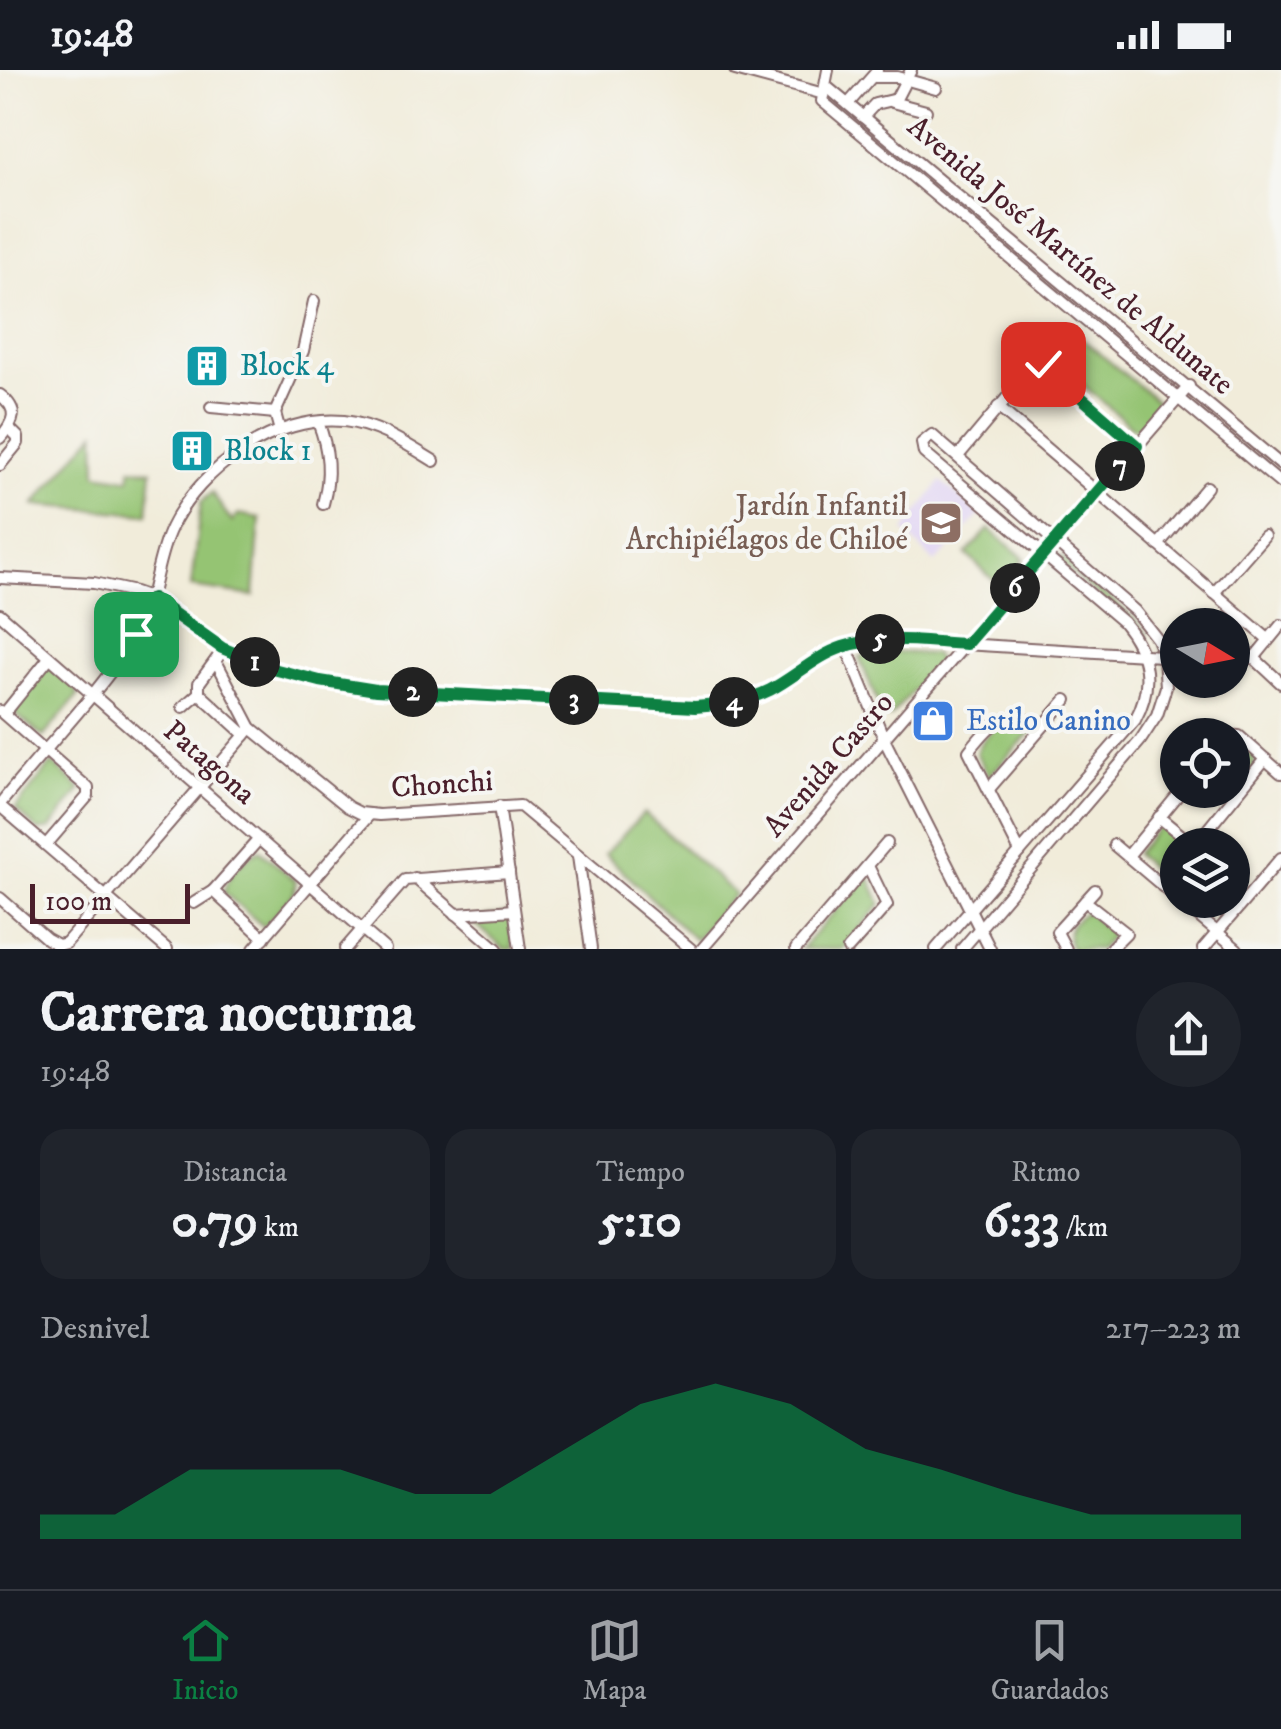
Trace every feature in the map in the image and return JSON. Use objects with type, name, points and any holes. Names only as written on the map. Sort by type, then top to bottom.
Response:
[{"type":"street","points":[[735,70],[824,94],[828,70]]},
{"type":"street","points":[[848,104],[877,73],[909,75],[936,88]]},
{"type":"street","points":[[890,102],[901,94],[909,75]]},
{"type":"street","name":"Avenida José Martínez de Aldunate","points":[[824,94],[848,104],[863,116],[1281,465]]},
{"type":"street","name":"Avenida José Martínez de Aldunate","points":[[824,94],[1281,484]]},
{"type":"street","points":[[863,116],[874,104],[890,102],[926,111]]},
{"type":"street","points":[[280,432],[274,414],[304,351],[314,301]]},
{"type":"street","points":[[959,456],[1034,364],[1039,363],[1137,446]]},
{"type":"street","name":"Avenida Castro","points":[[702,949],[1189,386]]},
{"type":"street","points":[[0,395],[10,402],[14,416],[0,438]]},
{"type":"street","points":[[211,407],[274,414]]},
{"type":"street","points":[[998,407],[1268,639]]},
{"type":"street","points":[[168,949],[0,805],[136,634],[152,598],[166,541],[188,500],[236,454],[280,432],[338,420],[392,436],[434,461]]},
{"type":"street","points":[[318,422],[328,469],[323,504]]},
{"type":"street","points":[[0,465],[18,443],[18,437],[8,428]]},
{"type":"street","points":[[936,949],[1135,720],[1147,688],[1144,654],[1123,622],[924,452],[922,442],[932,435],[959,456],[1135,610],[1160,647]]},
{"type":"street","points":[[1158,545],[1208,487]]},
{"type":"street","points":[[1214,593],[1264,536]]},
{"type":"street","points":[[0,578],[106,585],[152,598],[222,648],[245,652],[273,669],[376,690],[695,707],[742,701],[768,691],[821,657],[846,646],[881,639],[1160,656]]},
{"type":"street","name":"Patagona","points":[[0,614],[385,949]]},
{"type":"street","points":[[1255,657],[1281,625]]},
{"type":"street","points":[[846,646],[884,739],[990,949]]},
{"type":"street","points":[[183,707],[199,693],[200,683],[222,648]]},
{"type":"street","points":[[1250,657],[1255,657],[1281,683]]},
{"type":"street","points":[[46,845],[89,792],[84,782],[2,712],[50,658]]},
{"type":"street","name":"Chonchi","points":[[216,660],[248,731],[336,799],[370,814],[520,806],[691,949]]},
{"type":"street","points":[[0,898],[47,939],[58,945],[68,941],[248,731],[199,693]]},
{"type":"street","points":[[962,949],[1151,726],[1162,698]]},
{"type":"street","points":[[989,789],[1066,700]]},
{"type":"street","points":[[1020,852],[969,751],[991,723],[1010,718],[1045,724]]},
{"type":"street","points":[[1250,746],[1281,773]]},
{"type":"street","points":[[1250,774],[1265,759]]},
{"type":"street","points":[[500,806],[520,949]]},
{"type":"street","points":[[1128,856],[1167,808]]},
{"type":"street","points":[[254,949],[370,814]]},
{"type":"street","points":[[1159,817],[1173,828]]},
{"type":"street","points":[[194,903],[213,891],[258,840]]},
{"type":"street","points":[[796,949],[887,844]]},
{"type":"street","points":[[1114,845],[1160,884]]},
{"type":"street","points":[[578,855],[591,949]]},
{"type":"street","points":[[1203,949],[1281,858]]},
{"type":"street","points":[[848,949],[887,905],[868,866]]},
{"type":"street","points":[[345,949],[402,883],[415,878],[509,872]]},
{"type":"street","points":[[415,878],[497,949]]},
{"type":"street","points":[[1066,949],[1057,932],[1095,890]]},
{"type":"street","points":[[213,891],[264,938]]},
{"type":"street","points":[[1085,902],[1126,933],[1110,949]]},
{"type":"street","points":[[456,914],[514,910]]},
{"type":"street","points":[[1200,918],[1237,949]]},
{"type":"shaded area","name":"Jardín Infantil Archipiélagos de Chiloé","points":[[941,481],[980,515],[935,563],[904,531]]},
{"type":"green space","points":[[1076,334],[1162,405],[1142,430],[1133,428],[1055,361]]},
{"type":"green space","points":[[96,432],[97,474],[129,479],[131,468],[152,470],[148,514],[34,505]]},
{"type":"green space","points":[[212,493],[232,522],[239,514],[260,518],[254,596],[191,587],[201,502]]},
{"type":"green space","points":[[989,529],[1024,558],[1003,589],[966,554]]},
{"type":"green space","points":[[1062,556],[1135,619],[1147,634],[1146,639],[1057,560]]},
{"type":"green space","points":[[880,651],[934,654],[939,661],[890,717],[883,716],[859,657]]},
{"type":"green space","points":[[46,663],[75,687],[78,696],[43,737],[8,708]]},
{"type":"green space","points":[[1003,725],[1028,726],[1032,731],[989,776],[976,753],[987,736]]},
{"type":"green space","points":[[1250,752],[1256,757],[1250,772]]},
{"type":"green space","points":[[52,763],[81,789],[50,829],[39,831],[15,809]]},
{"type":"green space","points":[[644,813],[735,894],[695,940],[605,854]]},
{"type":"green space","points":[[1160,825],[1164,828],[1160,828],[1159,875],[1135,854]]},
{"type":"green space","points":[[260,850],[296,881],[294,893],[264,927],[224,893],[237,868]]},
{"type":"green space","points":[[865,878],[871,880],[881,904],[843,949],[801,949]]},
{"type":"green space","points":[[1086,912],[1110,931],[1110,937],[1100,949],[1071,949],[1070,928]]},
{"type":"green space","points":[[507,913],[511,918],[513,949],[504,949],[471,920]]},
{"type":"place","name":"Block 4","points":[[207,366]]},
{"type":"place","name":"Block 1","points":[[192,451]]},
{"type":"place","name":"Jardín Infantil Archipiélagos de Chiloé","points":[[941,523]]},
{"type":"place","name":"Estilo Canino","points":[[933,721]]},
{"type":"route","points":[[136,634],[152,598],[222,648],[273,669],[320,681],[376,690],[695,707],[742,701],[768,691],[846,646],[881,639],[966,644],[1137,446],[1043,364]]}]
